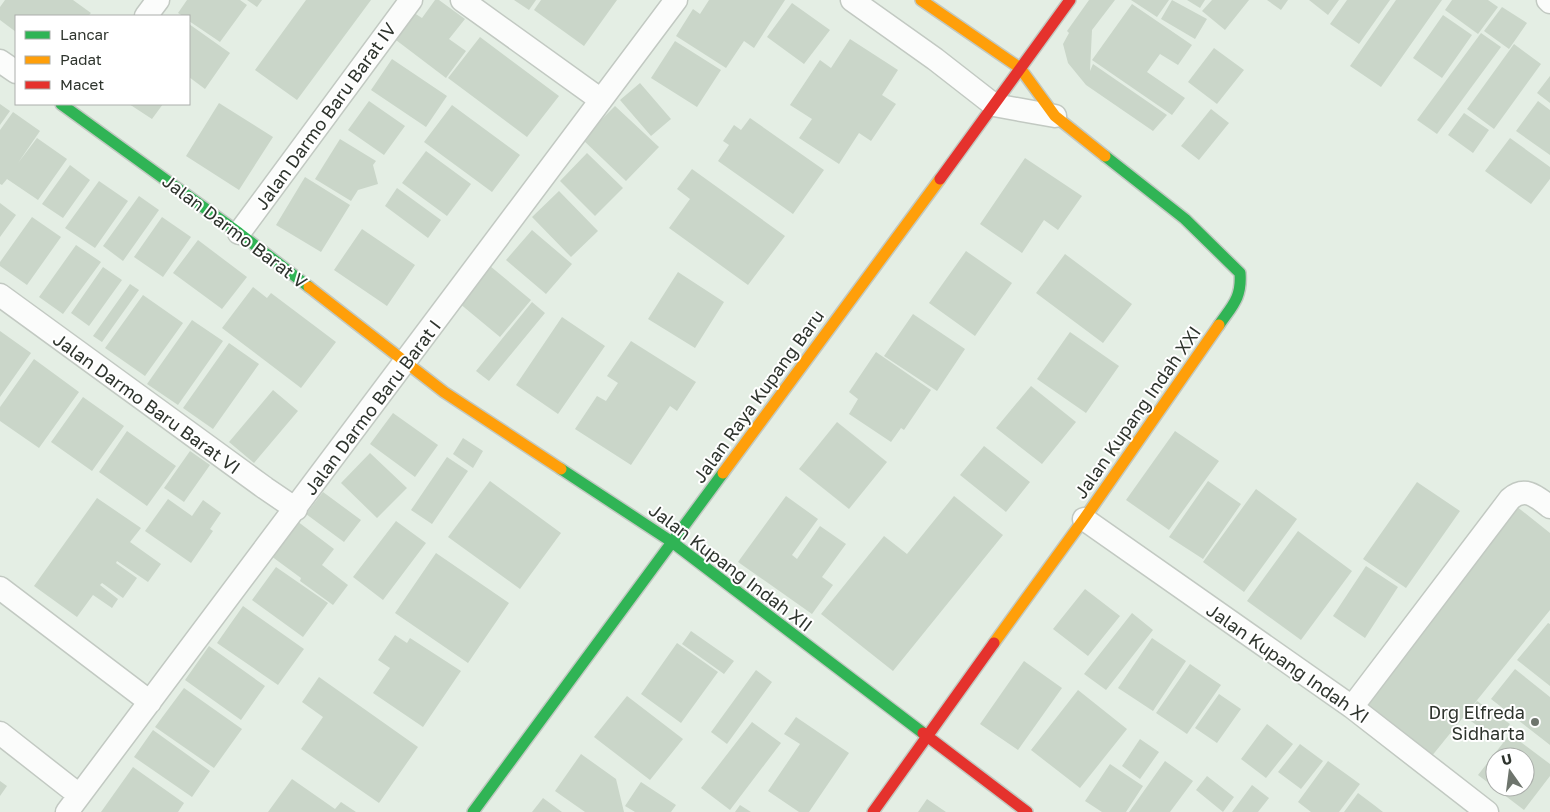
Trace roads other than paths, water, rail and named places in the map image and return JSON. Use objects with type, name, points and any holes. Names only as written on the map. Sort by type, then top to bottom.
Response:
[{"type":"street","points":[[147,15],[158,0]]},
{"type":"street","name":"Jalan Darmo Baru Barat IV","points":[[239,233],[411,0]]},
{"type":"street","points":[[462,0],[601,100]]},
{"type":"street","name":"Jalan Darmo Baru Barat I","points":[[73,804],[676,0]]},
{"type":"street","points":[[852,0],[935,59],[994,105],[1055,116]]},
{"type":"street","name":"Jalan Kupang Indah XXI","points":[[873,812],[1084,519],[1238,297],[1241,285],[1240,273],[1185,220],[1055,116],[1020,68],[921,0]]},
{"type":"street","name":"Jalan Raya Kupang Baru","points":[[473,812],[1070,0]]},
{"type":"street","points":[[0,61],[15,71]]},
{"type":"street","name":"Jalan Darmo Barat V","points":[[72,107],[406,362]]},
{"type":"street","name":"Jalan Darmo Baru Barat VI","points":[[0,295],[296,509]]},
{"type":"street","name":"Jalan Kupang Indah XII","points":[[406,362],[444,392],[672,542],[1027,812]]},
{"type":"street","points":[[1352,707],[1510,499],[1516,494],[1525,492],[1534,495],[1550,507]]},
{"type":"street","name":"Jalan Kupang Indah XI","points":[[1084,519],[1352,707],[1487,812]]},
{"type":"street","points":[[0,588],[150,702]]},
{"type":"street","points":[[0,733],[73,804]]},
{"type":"place","name":"Drg Elfreda Sidharta","points":[[1535,722]]}]
